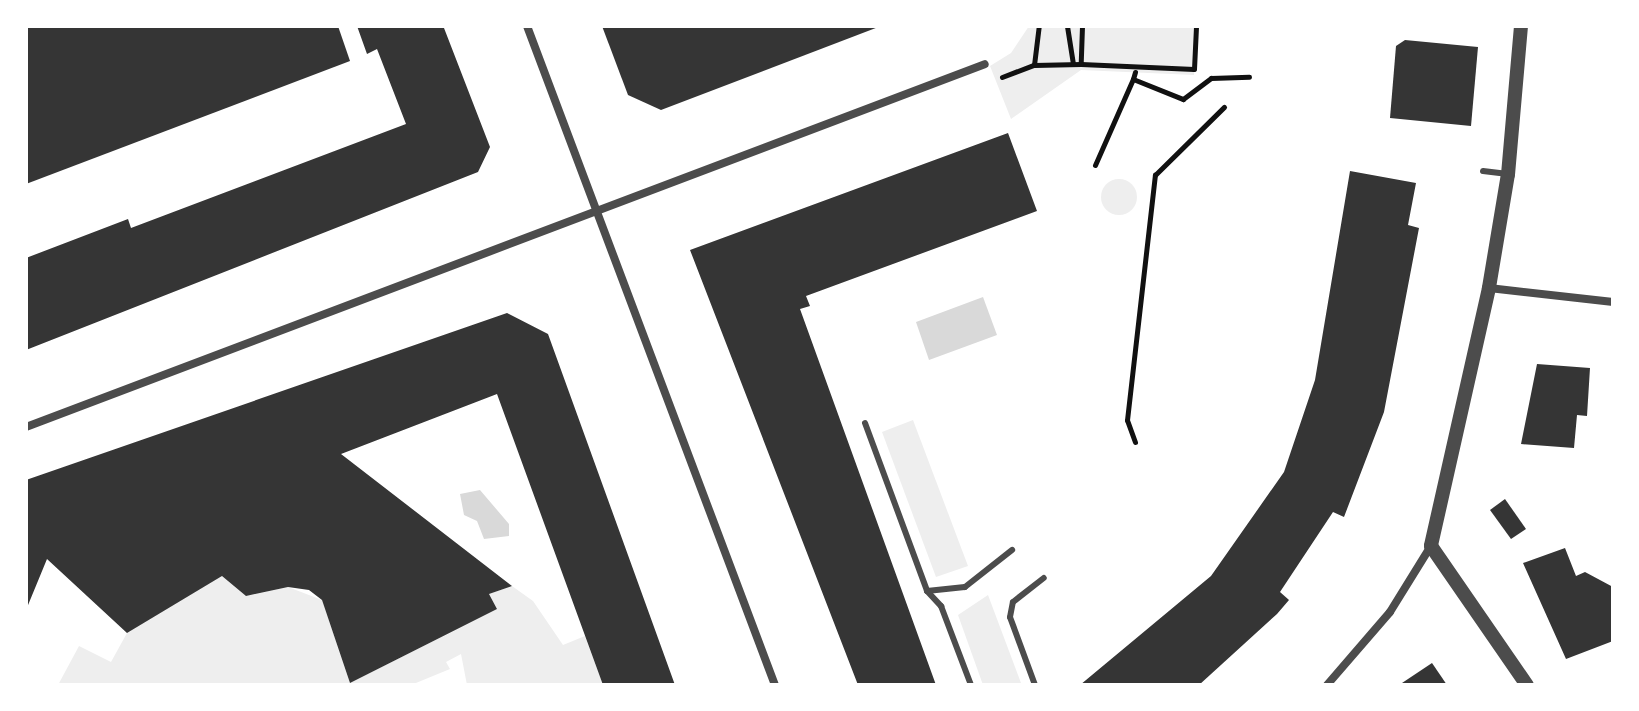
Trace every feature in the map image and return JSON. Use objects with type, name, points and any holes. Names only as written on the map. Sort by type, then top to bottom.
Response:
[{"type":"street","points":[[527,26],[775,685]]},
{"type":"street","points":[[1327,685],[1390,612],[1431,546],[1489,288],[1508,174],[1521,26]]},
{"type":"street","points":[[26,427],[985,64]]},
{"type":"street","points":[[1489,288],[1613,302]]},
{"type":"street","points":[[1431,546],[1527,685]]},
{"type":"lane","points":[[1483,171],[1508,174]]},
{"type":"lane","points":[[865,423],[927,591],[941,606],[971,685]]},
{"type":"lane","points":[[927,591],[965,587],[1012,550]]},
{"type":"lane","points":[[1035,685],[1010,617],[1013,602],[1044,578]]},
{"type":"path","points":[[1034,65],[1039,26]]},
{"type":"path","points":[[1067,26],[1073,64]]},
{"type":"path","points":[[1081,64],[1082,26]]},
{"type":"path","points":[[995,80],[1034,65],[1194,69],[1196,26]]},
{"type":"path","points":[[1095,165],[1134,76],[1183,99],[1211,78],[1249,77]]},
{"type":"path","points":[[1135,442],[1127,420],[1155,175],[1224,107]]},
{"type":"shaded area","points":[[1029,26],[1226,26],[1196,28],[1194,75],[1081,70],[1011,119],[990,66],[1011,53]]},
{"type":"shaded area","points":[[1119,179],[1132,184],[1137,197],[1132,210],[1119,215],[1106,210],[1101,197],[1106,184]]},
{"type":"shaded area","points":[[983,297],[997,335],[929,360],[916,322]]},
{"type":"shaded area","points":[[913,420],[968,566],[936,577],[882,432]]},
{"type":"shaded area","points":[[480,490],[509,524],[509,536],[484,539],[477,521],[464,515],[460,494]]},
{"type":"shaded area","points":[[222,576],[246,596],[288,587],[322,600],[350,683],[497,609],[489,594],[512,586],[533,601],[563,645],[585,636],[603,685],[467,685],[461,654],[446,662],[450,669],[411,685],[58,685],[79,646],[111,662],[127,633]]},
{"type":"shaded area","points":[[988,595],[1021,683],[983,685],[958,615]]},
{"type":"building","points":[[26,26],[338,26],[350,61],[26,184]]},
{"type":"building","points":[[357,26],[444,28],[490,147],[478,172],[26,350],[26,258],[128,219],[131,228],[406,124],[377,49],[367,54]]},
{"type":"building","points":[[602,26],[881,26],[661,110],[628,95]]},
{"type":"building","points":[[1405,40],[1478,47],[1471,126],[1390,118],[1396,46]]},
{"type":"building","points":[[1008,133],[1037,211],[806,296],[810,306],[800,309],[936,685],[858,685],[690,250]]},
{"type":"building","points":[[1350,171],[1416,183],[1408,225],[1419,228],[1384,412],[1344,517],[1333,512],[1280,592],[1289,600],[1277,614],[1199,685],[1080,685],[1211,576],[1284,472],[1315,380]]},
{"type":"building","points":[[507,313],[548,334],[675,685],[603,685],[497,394],[341,454],[512,586],[489,594],[497,609],[350,683],[322,600],[309,590],[288,587],[246,596],[222,576],[127,633],[47,559],[26,610],[26,480]]},
{"type":"building","points":[[1537,364],[1590,368],[1587,416],[1577,415],[1574,448],[1521,444]]},
{"type":"building","points":[[1505,499],[1526,529],[1511,539],[1490,510]]},
{"type":"building","points":[[1565,548],[1576,576],[1585,572],[1613,587],[1613,641],[1566,659],[1523,563]]},
{"type":"building","points":[[1432,663],[1447,685],[1399,685]]}]
